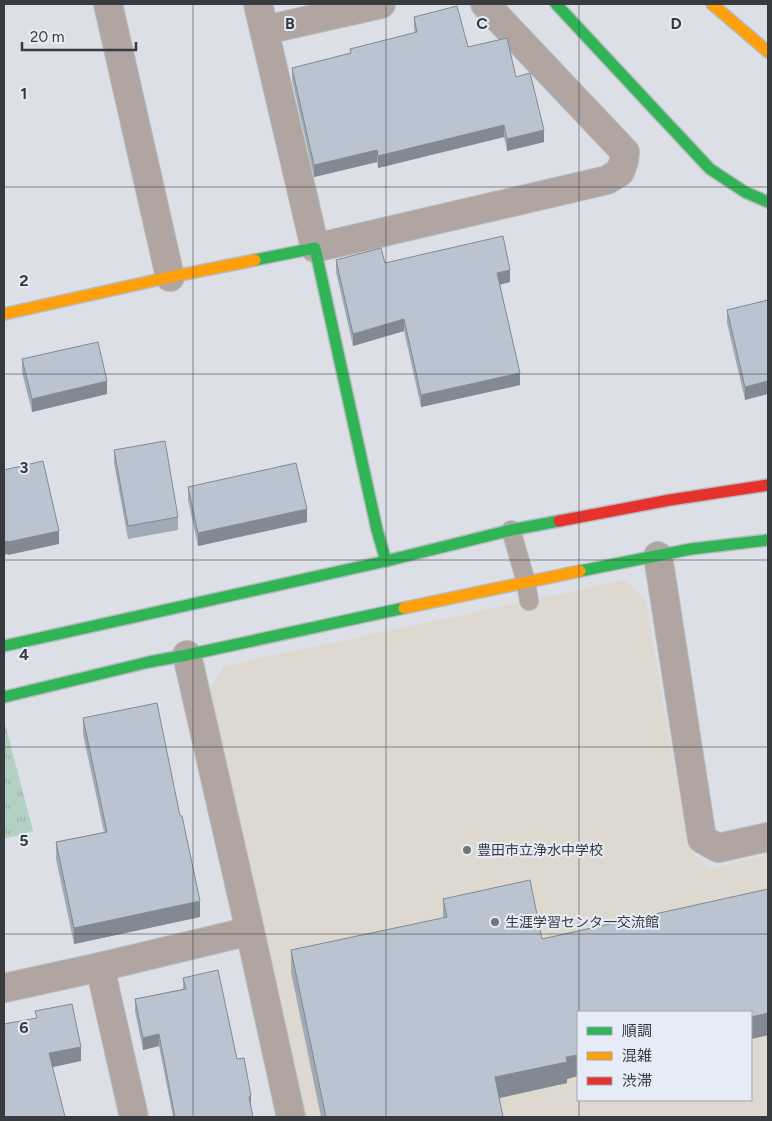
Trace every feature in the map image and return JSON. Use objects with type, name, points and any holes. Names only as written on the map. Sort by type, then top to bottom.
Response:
[{"type":"street","points":[[108,4],[170,277]]},
{"type":"street","points":[[258,4],[315,248],[377,530],[386,561]]},
{"type":"street","points":[[265,30],[381,4]]},
{"type":"street","points":[[4,314],[170,277],[315,248],[607,180],[620,172],[624,161],[624,152],[485,4]]},
{"type":"street","points":[[556,4],[710,169],[751,197],[768,202]]},
{"type":"street","points":[[712,4],[768,52]]},
{"type":"street","points":[[4,646],[386,561],[511,530],[670,500],[768,485]]},
{"type":"street","points":[[4,697],[149,662],[526,582],[691,549],[768,540]]},
{"type":"street","points":[[658,556],[702,839],[718,848],[768,837]]},
{"type":"street","points":[[187,655],[290,1117]]},
{"type":"street","points":[[4,988],[250,931]]},
{"type":"street","points":[[100,967],[134,1117]]},
{"type":"lane","points":[[511,530],[526,582],[529,601]]},
{"type":"shaded area","name":"豊田市立浄水中学校","points":[[625,580],[646,601],[688,847],[709,869],[768,854],[768,1117],[303,1117],[208,693],[224,666]]},
{"type":"green space","points":[[4,724],[33,831],[4,839]]},
{"type":"building","points":[[457,6],[468,47],[507,38],[516,77],[530,73],[544,130],[507,139],[504,125],[378,156],[377,150],[314,165],[292,68],[351,53],[350,49],[417,32],[414,17]]},
{"type":"building","points":[[503,236],[510,270],[497,273],[520,373],[421,395],[404,319],[353,334],[336,260],[381,248],[385,263]]},
{"type":"building","points":[[768,300],[768,381],[745,387],[727,310]]},
{"type":"building","points":[[98,342],[107,381],[32,399],[22,359]]},
{"type":"building","points":[[165,441],[178,517],[128,526],[114,450]]},
{"type":"building","points":[[43,461],[59,531],[4,542],[4,470]]},
{"type":"building","points":[[296,463],[307,509],[198,533],[188,487]]},
{"type":"building","points":[[157,703],[180,816],[182,816],[200,901],[74,928],[56,842],[107,832],[83,718]]},
{"type":"building","points":[[530,880],[542,939],[768,889],[768,1013],[752,1017],[752,1011],[577,1011],[577,1055],[566,1057],[567,1062],[495,1077],[503,1117],[326,1117],[291,950],[447,917],[443,899]]},
{"type":"building","points":[[218,970],[237,1059],[244,1058],[253,1117],[175,1117],[159,1034],[143,1038],[135,999],[186,989],[183,978]]},
{"type":"building","points":[[72,1004],[81,1047],[49,1053],[65,1117],[4,1117],[4,1024],[37,1018],[35,1011]]},
{"type":"traffic: fast","points":[[556,4],[710,169],[745,192],[768,202]]},
{"type":"traffic: fast","points":[[255,260],[315,248],[377,530],[386,561]]},
{"type":"traffic: fast","points":[[4,646],[386,561],[511,530],[559,521]]},
{"type":"traffic: fast","points":[[580,571],[691,549],[768,540]]},
{"type":"traffic: fast","points":[[4,697],[149,662],[404,608]]},
{"type":"traffic: slow","points":[[712,4],[768,52]]},
{"type":"traffic: slow","points":[[4,314],[255,260]]},
{"type":"traffic: slow","points":[[404,608],[580,571]]},
{"type":"traffic: jam","points":[[559,521],[670,500],[768,485]]},
{"type":"place","name":"豊田市立浄水中学校","points":[[467,850]]},
{"type":"place","name":"生涯学習センタ一交流館","points":[[495,922]]}]
